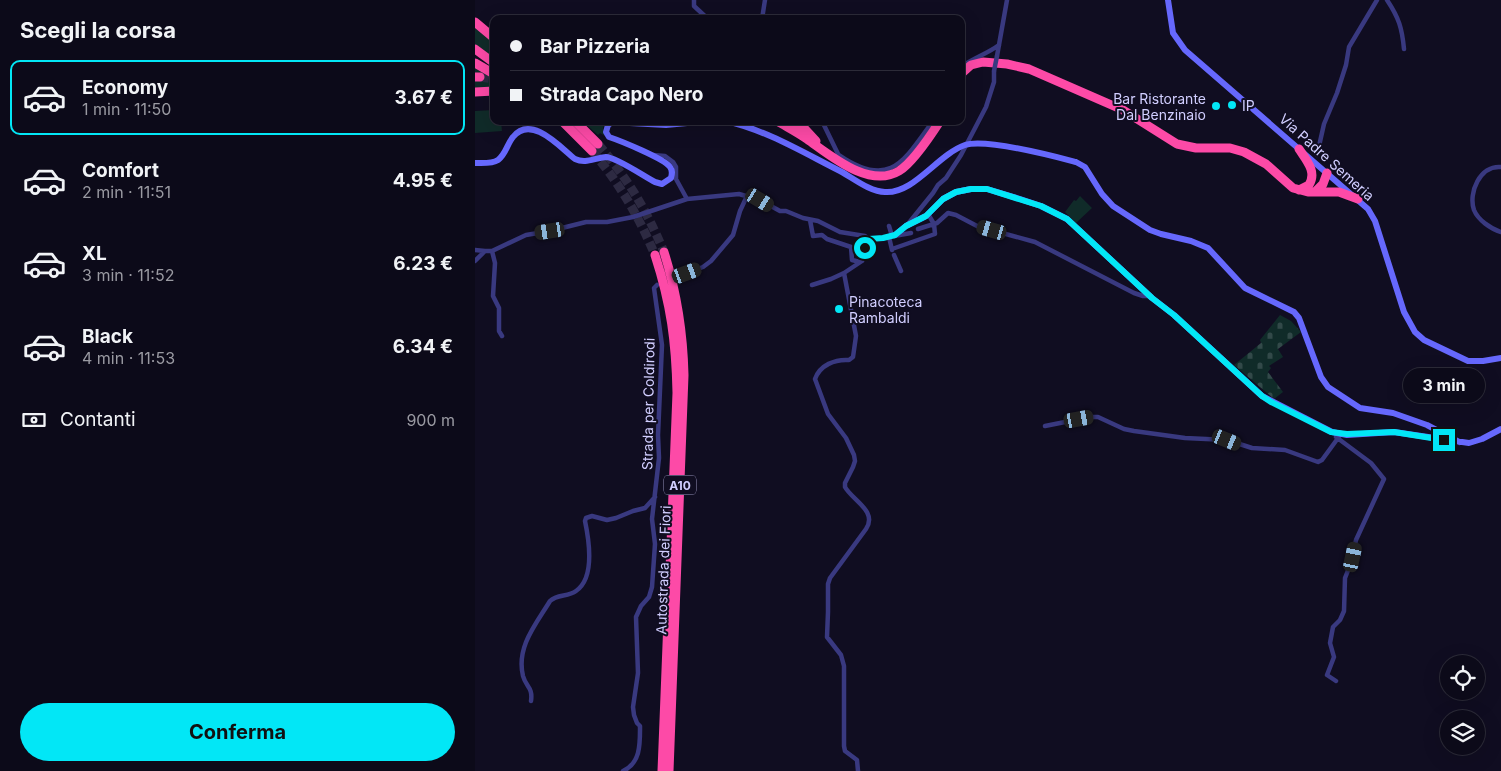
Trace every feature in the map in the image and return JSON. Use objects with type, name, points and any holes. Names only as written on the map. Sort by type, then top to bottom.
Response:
[{"type":"highway","points":[[475,22],[490,35]]},
{"type":"highway","points":[[475,48],[490,61]]},
{"type":"highway","points":[[475,55],[490,62]]},
{"type":"highway","points":[[965,70],[971,65],[983,62],[1007,64],[1029,70],[1123,110],[1177,144],[1196,148],[1230,148],[1251,154],[1266,164],[1291,187],[1298,190],[1307,192],[1339,192],[1358,199]]},
{"type":"highway","points":[[475,63],[490,72]]},
{"type":"highway","points":[[475,92],[490,91]]},
{"type":"highway","points":[[567,125],[595,147],[578,125]]},
{"type":"highway","points":[[784,125],[840,162],[862,173],[874,176],[887,176],[905,166],[937,125]]},
{"type":"highway","points":[[800,125],[824,151]]},
{"type":"highway","points":[[1298,190],[1307,188],[1313,176],[1311,167],[1299,149]]},
{"type":"highway","points":[[1311,182],[1327,173]]},
{"type":"highway","points":[[1316,192],[1323,184],[1327,173]]},
{"type":"highway","name":"Autostrada dei Fiori","points":[[662,771],[677,393],[675,350],[670,310],[659,253],[678,302],[684,358],[684,400],[669,771]]},
{"type":"main road","name":"Via Padre Semeria","points":[[1168,0],[1170,27],[1175,39],[1185,50],[1368,209],[1375,222],[1404,312],[1415,332],[1424,340],[1468,361],[1501,358]]},
{"type":"main road","points":[[475,163],[493,162],[500,159],[518,132],[525,129],[539,131],[580,161],[607,157],[655,182],[665,183],[671,178],[671,168],[666,163],[609,136],[606,132],[606,127],[608,125]]},
{"type":"main road","points":[[737,125],[766,135],[879,191],[893,192],[913,182],[953,151],[966,145],[987,143],[1076,162],[1085,167],[1102,194],[1113,206],[1150,230],[1191,241],[1208,248],[1245,288],[1294,312],[1299,318],[1321,377],[1328,387],[1348,402],[1359,408],[1393,413],[1427,425],[1459,442]]},
{"type":"main road","points":[[892,236],[928,214],[943,199],[956,192],[971,189],[987,189],[1041,206],[1067,219],[1262,396],[1331,432],[1340,436],[1394,432],[1464,443],[1476,441],[1501,430]]},
{"type":"street","points":[[694,0],[694,6],[704,15]]},
{"type":"street","points":[[763,15],[765,0]]},
{"type":"street","points":[[906,226],[933,194],[938,184],[946,178],[986,106],[994,82],[994,71],[1007,0]]},
{"type":"street","points":[[1317,155],[1324,124],[1346,65],[1349,46],[1377,0]]},
{"type":"street","points":[[1387,0],[1400,22],[1404,49]]},
{"type":"street","points":[[965,65],[989,53],[999,45]]},
{"type":"street","points":[[824,125],[839,156],[853,164],[871,169],[885,170],[897,166],[905,159],[930,125]]},
{"type":"street","points":[[652,155],[665,156],[673,162],[676,167],[676,178],[687,199]]},
{"type":"street","points":[[836,167],[843,173]]},
{"type":"street","points":[[1501,167],[1487,170],[1481,176],[1473,193],[1475,212],[1484,222],[1501,232]]},
{"type":"street","points":[[475,250],[492,251],[526,236],[586,222],[601,222],[633,217],[687,199],[739,194],[760,200],[780,211],[786,211],[818,221],[840,232],[865,236],[869,239],[911,232]]},
{"type":"street","points":[[678,274],[703,267],[711,261],[733,235],[739,211],[747,196]]},
{"type":"street","points":[[893,251],[935,234],[934,224],[928,214]]},
{"type":"street","points":[[918,229],[934,224],[943,215],[953,214],[977,226],[1035,242],[1134,293],[1150,296]]},
{"type":"street","points":[[810,220],[813,236],[822,236],[851,247],[852,260],[862,259]]},
{"type":"street","points":[[889,226],[893,251],[901,271]]},
{"type":"street","points":[[812,285],[844,273],[862,259],[865,244],[869,239]]},
{"type":"street","points":[[492,251],[495,263],[493,296],[499,308],[499,331],[502,336]]},
{"type":"street","points":[[475,260],[485,252]]},
{"type":"street","points":[[844,273],[856,336],[853,357],[851,360],[833,362],[823,367],[815,379],[828,414],[846,438],[854,454],[855,461],[845,487],[865,509],[869,520],[866,529],[827,584],[827,637],[841,655],[844,666],[844,746],[845,751],[857,760],[858,771]]},
{"type":"street","name":"Strada per Coldirodi","points":[[623,771],[633,765],[640,741],[640,726],[634,715],[633,707],[638,673],[636,617],[641,606],[649,596],[652,587],[655,544],[652,519],[659,458],[658,435],[662,345],[654,288],[657,285]]},
{"type":"street","points":[[1045,426],[1098,417],[1124,429],[1185,438],[1227,440],[1251,448],[1285,450],[1318,462],[1322,460],[1340,436],[1364,457],[1384,479],[1356,540],[1344,584],[1344,612],[1340,620],[1333,627],[1329,643],[1335,657],[1327,675],[1336,682]]},
{"type":"street","points":[[531,701],[532,692],[523,676],[522,654],[533,626],[550,601],[576,591],[584,581],[590,546],[585,518],[592,516],[607,520],[616,518],[645,508],[656,496]]},
{"type":"green space","points":[[475,26],[490,39],[490,54],[475,45]]},
{"type":"green space","points":[[475,68],[490,77],[490,88],[475,89]]},
{"type":"green space","points":[[490,110],[490,125],[501,125],[502,131],[475,133],[475,111]]},
{"type":"green space","points":[[587,125],[604,125],[605,136],[600,133],[598,135]]},
{"type":"green space","points":[[1080,196],[1092,208],[1076,223],[1065,212],[1074,200],[1076,201]]},
{"type":"green space","points":[[1280,315],[1291,321],[1301,332],[1278,349],[1283,357],[1269,366],[1271,368],[1268,372],[1283,392],[1274,399],[1234,365],[1261,343],[1260,340]]},
{"type":"tunnel","points":[[480,77],[490,78]]},
{"type":"tunnel","points":[[598,144],[635,195],[664,252]]},
{"type":"tunnel","points":[[592,151],[628,200],[655,255]]},
{"type":"place","name":"IP","points":[[1232,105]]},
{"type":"place","name":"Bar Ristorante Dal Benzinaio","points":[[1216,106]]},
{"type":"place","name":"Pinacoteca Rambaldi","points":[[839,309]]},
{"type":"route","points":[[865,248],[865,244],[869,239],[895,235],[906,226],[926,216],[943,199],[956,192],[971,189],[987,189],[1020,198],[1067,219],[1152,298],[1174,315],[1228,366],[1271,402],[1331,432],[1347,434],[1394,432],[1429,436],[1444,440]]}]
